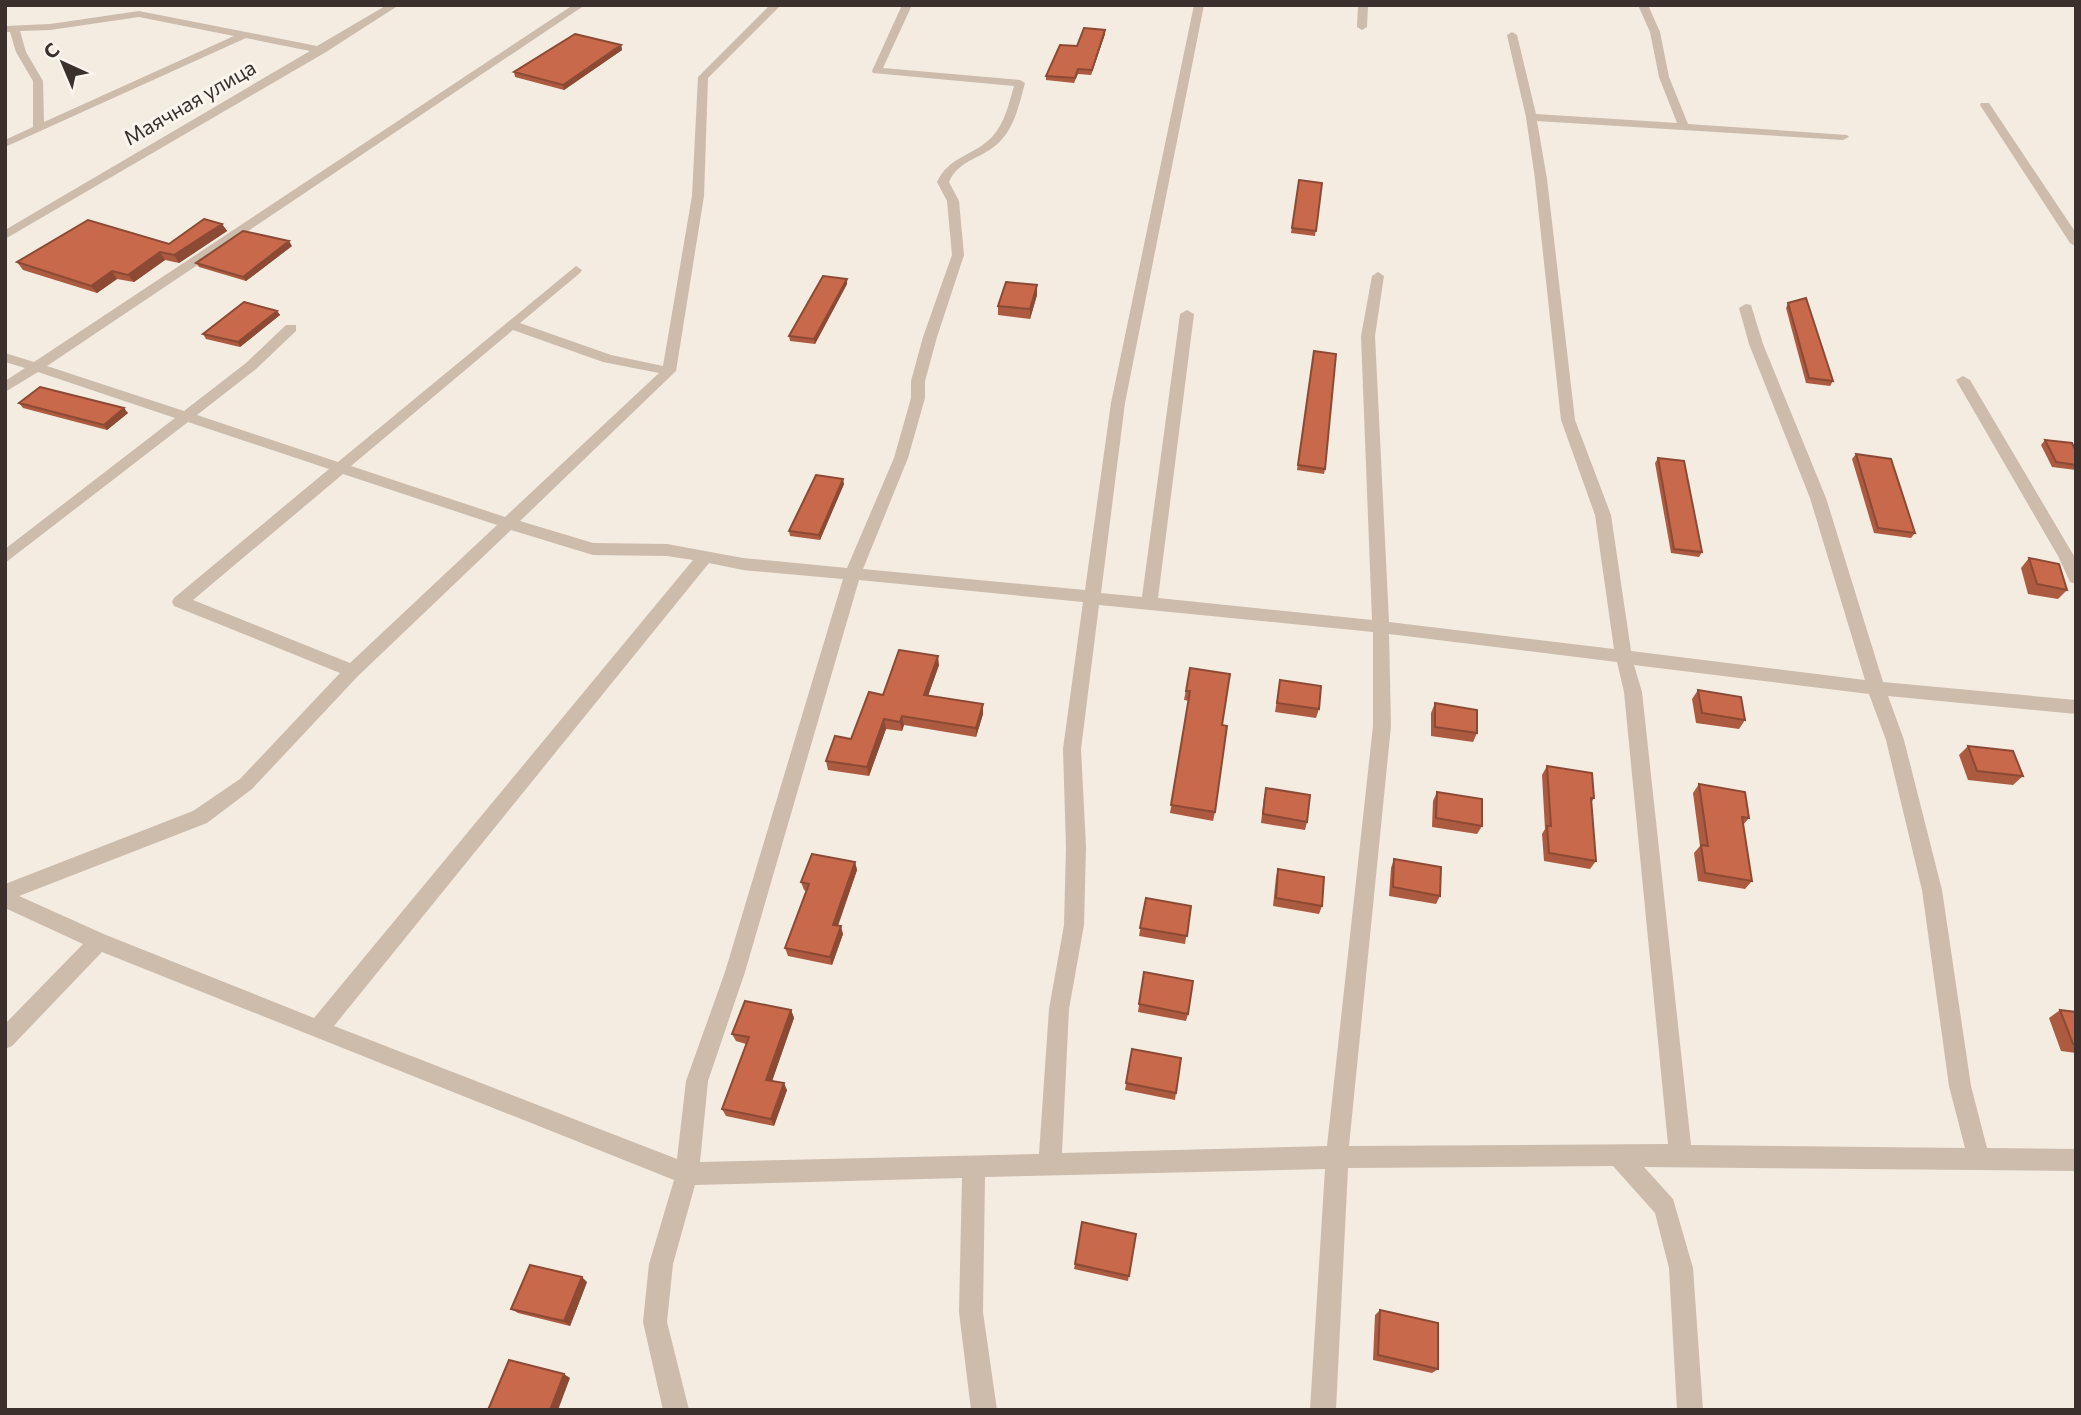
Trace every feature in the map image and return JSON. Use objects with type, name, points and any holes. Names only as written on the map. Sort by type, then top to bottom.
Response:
[{"type":"street","points":[[84,22],[107,5]]},
{"type":"street","name":"Маячная улица","points":[[5,235],[394,5]]},
{"type":"street","points":[[5,387],[580,5]]},
{"type":"street","points":[[5,893],[200,817],[246,784],[352,671],[668,371],[698,196],[703,77],[776,5]]},
{"type":"street","points":[[676,1410],[655,1322],[661,1264],[687,1174],[697,1081],[735,972],[853,573],[901,458],[918,398],[918,381],[930,337],[958,255],[953,201],[943,182],[946,172],[957,161],[995,141],[1006,125],[1020,83],[877,71],[907,5]]},
{"type":"street","points":[[1050,1164],[1059,1009],[1074,925],[1076,847],[1072,749],[1118,404],[1199,5]]},
{"type":"street","points":[[1362,27],[1363,5]]},
{"type":"street","points":[[1643,5],[1655,32],[1664,77],[1684,127]]},
{"type":"street","points":[[39,129],[38,81],[8,30],[139,14],[321,50]]},
{"type":"street","points":[[5,144],[246,34]]},
{"type":"street","points":[[1512,36],[1531,117],[1541,179],[1568,420],[1603,515],[1623,655],[1633,692],[1661,984],[1681,1157]]},
{"type":"street","points":[[1985,105],[2076,243]]},
{"type":"street","points":[[1531,117],[1843,136]]},
{"type":"street","points":[[352,671],[180,602],[576,270]]},
{"type":"street","points":[[1324,1410],[1337,1157],[1382,726],[1381,627],[1368,336],[1378,276]]},
{"type":"street","points":[[1746,308],[1756,344],[1818,498],[1876,688],[1895,740],[1932,890],[1961,1086],[1979,1160]]},
{"type":"street","points":[[1149,604],[1187,314]]},
{"type":"street","points":[[512,325],[608,359],[668,371]]},
{"type":"street","points":[[5,557],[251,366],[291,328]]},
{"type":"street","points":[[5,357],[341,469],[593,549],[667,550],[743,564],[1066,593],[1381,627],[1876,688],[2076,708]]},
{"type":"street","points":[[1963,380],[1996,440],[2067,556],[2076,578]]},
{"type":"street","points":[[318,1030],[705,556]]},
{"type":"street","points":[[5,899],[99,941],[318,1030],[687,1174],[1337,1157],[1618,1155],[2076,1160]]},
{"type":"street","points":[[5,1039],[99,941]]},
{"type":"street","points":[[1618,1155],[1665,1207],[1681,1268],[1690,1410]]},
{"type":"street","points":[[974,1168],[971,1312],[984,1410]]},
{"type":"building","points":[[1084,28],[1105,30],[1092,70],[1078,69],[1075,78],[1046,76],[1060,45],[1077,46]]},
{"type":"building","points":[[575,34],[621,45],[563,85],[514,72]]},
{"type":"building","points":[[1299,180],[1322,183],[1316,231],[1292,228]]},
{"type":"building","points":[[204,219],[222,224],[174,255],[160,252],[128,275],[112,271],[91,286],[17,262],[88,220],[169,244]]},
{"type":"building","points":[[243,231],[289,241],[243,277],[196,263]]},
{"type":"building","points":[[823,276],[847,279],[814,339],[789,336]]},
{"type":"building","points":[[1006,282],[1037,285],[1030,309],[998,306]]},
{"type":"building","points":[[1806,298],[1833,381],[1809,378],[1788,303]]},
{"type":"building","points":[[244,302],[277,311],[238,342],[203,334]]},
{"type":"building","points":[[1314,351],[1336,354],[1325,469],[1298,465]]},
{"type":"building","points":[[40,387],[124,408],[104,425],[19,403]]},
{"type":"building","points":[[2045,440],[2072,443],[2076,451],[2076,465],[2056,462]]},
{"type":"building","points":[[1856,454],[1891,459],[1915,533],[1878,528]]},
{"type":"building","points":[[1658,458],[1684,461],[1702,552],[1674,549]]},
{"type":"building","points":[[816,475],[843,479],[819,535],[789,531]]},
{"type":"building","points":[[2029,558],[2059,564],[2067,590],[2037,584]]},
{"type":"building","points":[[899,650],[938,656],[924,695],[983,704],[976,728],[902,716],[900,722],[884,719],[867,767],[826,761],[835,736],[851,739],[869,692],[883,695]]},
{"type":"building","points":[[1190,668],[1230,674],[1222,725],[1227,726],[1215,812],[1171,805],[1190,691],[1186,691]]},
{"type":"building","points":[[1280,680],[1321,686],[1319,709],[1277,703]]},
{"type":"building","points":[[1698,690],[1741,697],[1745,720],[1702,713]]},
{"type":"building","points":[[1435,703],[1477,710],[1477,733],[1435,727]]},
{"type":"building","points":[[1968,746],[2013,751],[2023,776],[1977,771]]},
{"type":"building","points":[[1547,766],[1592,773],[1594,798],[1591,798],[1596,861],[1549,853],[1547,826],[1551,826]]},
{"type":"building","points":[[1699,784],[1745,792],[1749,818],[1742,817],[1752,881],[1705,873],[1701,845],[1708,846]]},
{"type":"building","points":[[1266,788],[1310,795],[1307,822],[1263,814]]},
{"type":"building","points":[[1437,792],[1482,799],[1482,826],[1436,818]]},
{"type":"building","points":[[812,854],[855,862],[833,925],[841,926],[830,957],[785,948],[809,884],[801,882]]},
{"type":"building","points":[[1394,859],[1441,867],[1440,896],[1393,887]]},
{"type":"building","points":[[1278,869],[1324,877],[1322,906],[1276,898]]},
{"type":"building","points":[[1146,898],[1191,906],[1187,936],[1140,928]]},
{"type":"building","points":[[1144,972],[1193,981],[1188,1014],[1139,1004]]},
{"type":"building","points":[[745,1001],[791,1010],[766,1080],[784,1083],[771,1119],[722,1109],[749,1037],[732,1034]]},
{"type":"building","points":[[2060,1010],[2076,1012],[2076,1044],[2073,1044]]},
{"type":"building","points":[[1132,1049],[1181,1058],[1176,1093],[1126,1083]]},
{"type":"building","points":[[1082,1222],[1136,1234],[1129,1276],[1075,1264]]},
{"type":"building","points":[[530,1265],[582,1277],[564,1321],[511,1309]]},
{"type":"building","points":[[1380,1310],[1438,1323],[1438,1369],[1378,1355]]},
{"type":"building","points":[[509,1360],[564,1374],[550,1410],[488,1410]]}]
